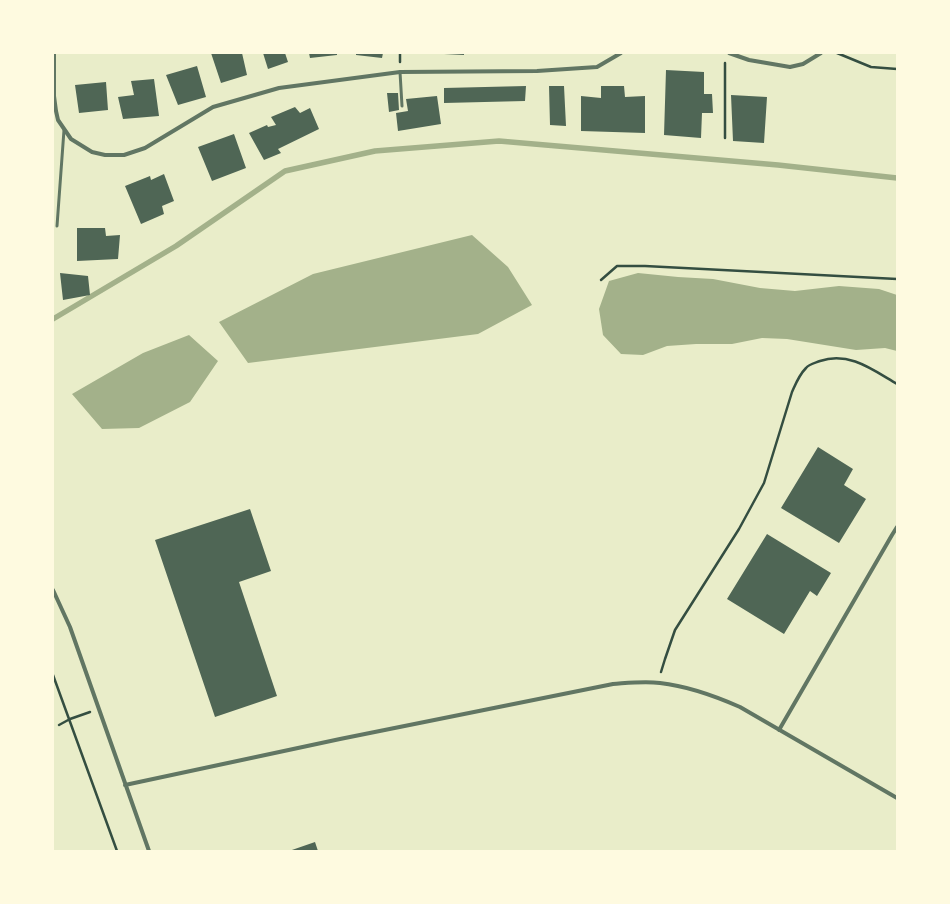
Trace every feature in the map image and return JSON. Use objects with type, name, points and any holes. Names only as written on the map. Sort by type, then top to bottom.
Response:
[{"type":"street","points":[[54,53],[56,111],[64,130],[71,139],[92,152],[105,155],[124,155],[145,148],[213,107],[279,88],[400,72],[537,71],[597,67],[621,53]]},
{"type":"street","points":[[729,53],[749,60],[790,67],[803,64],[821,53]]},
{"type":"street","points":[[779,730],[897,527]]},
{"type":"street","points":[[53,590],[70,627],[149,851]]},
{"type":"street","points":[[125,785],[334,740],[613,684],[659,683],[679,686],[740,707],[897,798]]},
{"type":"lane","points":[[400,72],[402,106]]},
{"type":"lane","points":[[57,226],[64,130]]},
{"type":"path","points":[[837,53],[871,67],[897,69]]},
{"type":"path","points":[[725,138],[726,61]]},
{"type":"path","points":[[601,280],[617,266],[645,266],[897,279]]},
{"type":"path","points":[[659,683],[675,630],[740,529],[764,483],[792,392],[798,378],[807,366],[830,358],[843,358],[862,364],[897,384]]},
{"type":"path","points":[[53,675],[116,851]]},
{"type":"path","points":[[59,725],[70,719],[100,709]]},
{"type":"shaded area","points":[[472,235],[508,267],[532,305],[478,334],[248,363],[219,322],[313,274]]},
{"type":"shaded area","points":[[638,273],[713,279],[760,288],[795,291],[839,286],[879,289],[897,295],[897,351],[885,348],[856,350],[787,339],[762,338],[732,344],[667,346],[643,355],[621,354],[603,335],[599,309],[609,281]]},
{"type":"shaded area","points":[[189,335],[218,361],[190,402],[139,428],[102,429],[72,394],[143,353]]},
{"type":"building","points":[[211,53],[242,53],[247,75],[221,83]]},
{"type":"building","points":[[263,53],[285,53],[288,62],[268,69]]},
{"type":"building","points":[[309,53],[337,53],[337,55],[310,58]]},
{"type":"building","points":[[356,53],[383,53],[382,58],[356,55]]},
{"type":"building","points":[[464,53],[464,55],[444,54]]},
{"type":"building","points":[[197,66],[206,97],[178,105],[166,75]]},
{"type":"building","points":[[666,70],[704,72],[704,94],[712,94],[713,113],[702,113],[701,138],[664,135]]},
{"type":"building","points":[[154,79],[159,116],[123,119],[118,97],[134,95],[131,81]]},
{"type":"building","points":[[106,82],[108,110],[79,113],[75,85]]},
{"type":"building","points":[[526,86],[525,101],[444,103],[444,88]]},
{"type":"building","points":[[549,86],[564,86],[566,126],[550,125]]},
{"type":"building","points":[[601,86],[624,86],[625,97],[645,96],[645,133],[581,131],[581,96],[601,98]]},
{"type":"building","points":[[387,93],[398,93],[399,110],[389,112]]},
{"type":"building","points":[[731,95],[767,97],[764,143],[733,141]]},
{"type":"building","points":[[437,96],[441,124],[398,131],[396,113],[408,111],[406,99]]},
{"type":"building","points":[[295,107],[300,113],[310,108],[319,129],[278,149],[281,153],[264,160],[249,133],[267,125],[268,127],[276,125],[271,117]]},
{"type":"building","points":[[234,134],[246,168],[212,181],[198,147]]},
{"type":"building","points":[[164,174],[174,201],[162,206],[164,214],[141,224],[125,186],[150,176],[151,180]]},
{"type":"building","points":[[77,228],[105,228],[106,236],[120,235],[118,259],[77,261]]},
{"type":"building","points":[[60,273],[88,276],[90,295],[63,300]]},
{"type":"building","points":[[818,447],[853,469],[844,485],[866,499],[839,543],[781,508]]},
{"type":"building","points":[[250,509],[271,571],[239,582],[277,696],[215,717],[155,540]]},
{"type":"building","points":[[767,534],[831,573],[817,596],[810,591],[784,634],[727,599]]},
{"type":"building","points":[[315,842],[318,851],[289,851]]},
{"type":"waterway","points":[[53,319],[176,246],[285,171],[375,151],[499,141],[778,165],[897,178]]}]
